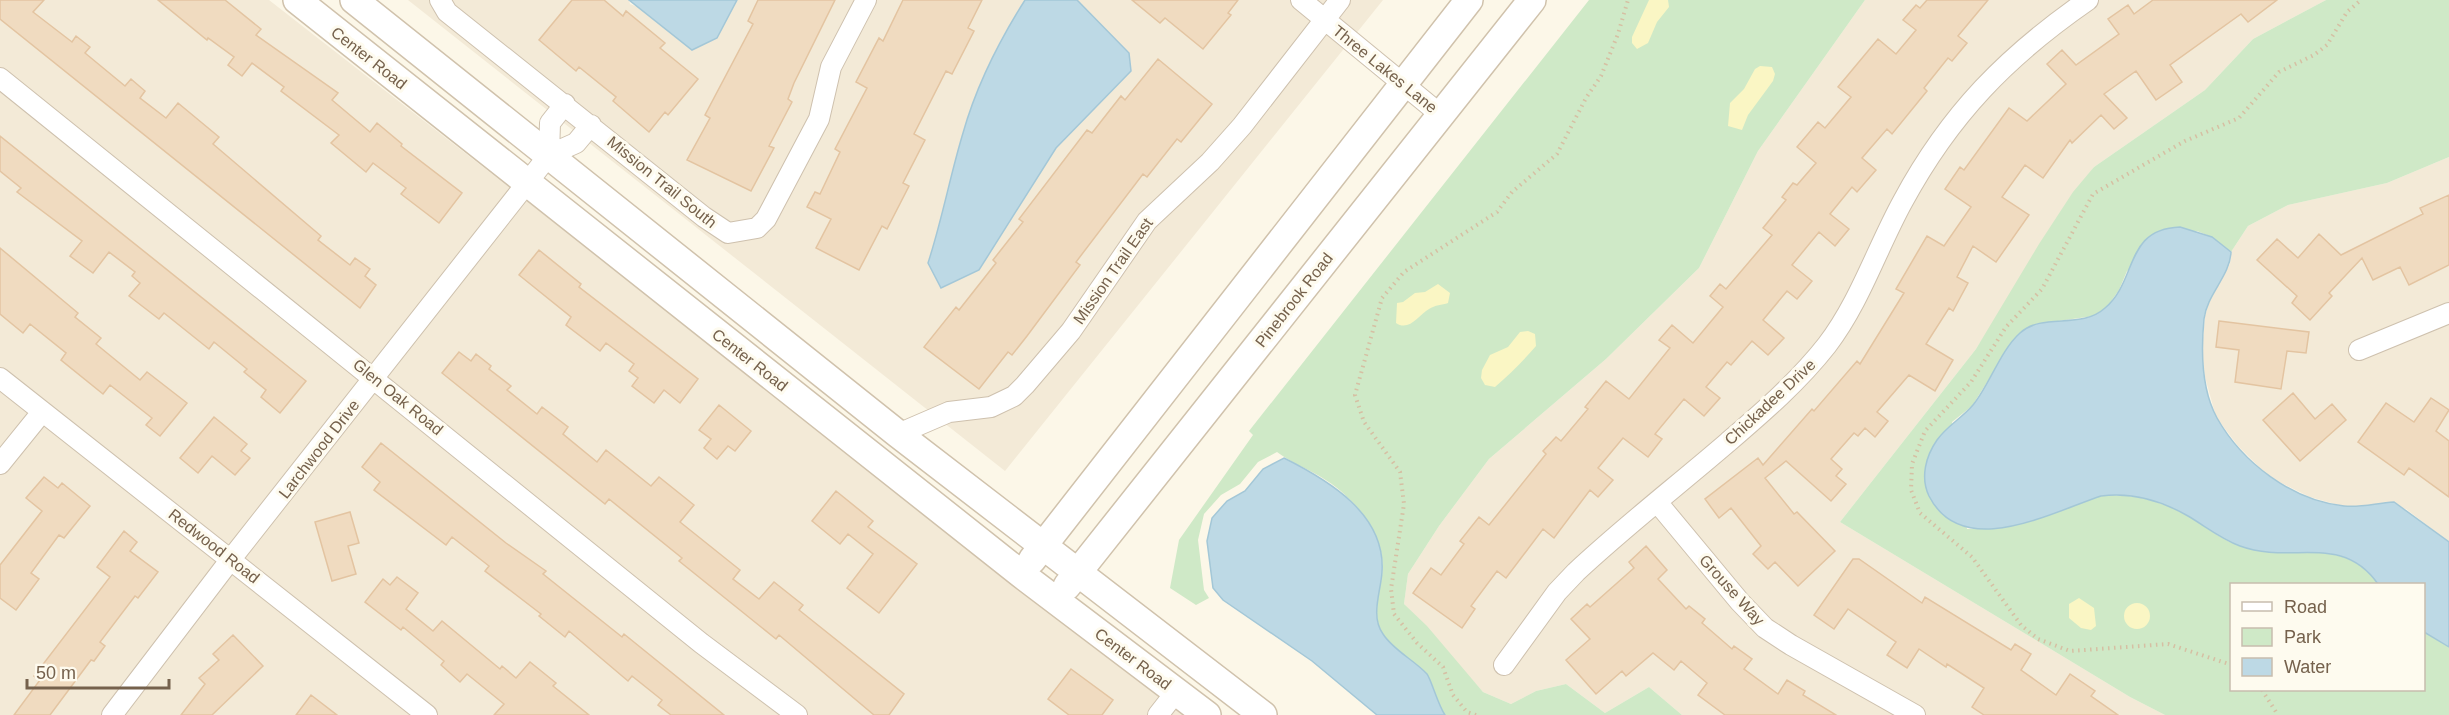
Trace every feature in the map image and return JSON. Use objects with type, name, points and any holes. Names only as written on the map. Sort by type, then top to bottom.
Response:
[{"type":"street","name":"Center Road","points":[[354,0],[898,434],[1263,715]]},
{"type":"street","name":"Mission Trail South","points":[[440,0],[447,12],[711,222],[728,233],[735,234],[757,228],[778,200],[819,119],[831,67],[866,0]]},
{"type":"street","name":"Three Lakes Lane","points":[[1301,0],[1441,115]]},
{"type":"street","name":"Mission Trail East","points":[[898,434],[949,412],[991,407],[1014,396],[1071,331],[1147,221],[1223,148],[1340,0]]},
{"type":"street","points":[[1021,574],[1469,0]]},
{"type":"street","name":"Pinebrook Road","points":[[1056,601],[1532,0]]},
{"type":"street","name":"Chickadee Drive","points":[[1504,665],[1557,592],[1576,572],[1767,409],[1810,366],[1844,319],[1902,203],[1945,134],[1971,101],[2018,52],[2088,0]]},
{"type":"street","name":"Center Road","points":[[303,2],[528,184],[1021,574],[1207,715]]},
{"type":"street","name":"Glen Oak Road","points":[[0,78],[701,643],[797,715]]},
{"type":"street","points":[[549,155],[550,123],[565,104]]},
{"type":"street","name":"Mission Trail South","points":[[549,155],[576,143],[591,125]]},
{"type":"street","name":"Larchwood Drive","points":[[112,715],[231,559],[549,155]]},
{"type":"street","points":[[2359,350],[2449,314]]},
{"type":"street","name":"Redwood Road","points":[[0,378],[427,715]]},
{"type":"street","points":[[0,464],[42,412]]},
{"type":"street","name":"Grouse Way","points":[[1657,502],[1740,602],[1765,628],[1915,715]]},
{"type":"street","points":[[1158,715],[1176,692]]},
{"type":"path","points":[[1476,715],[1467,712],[1453,695],[1443,667],[1417,643],[1394,614],[1391,590],[1404,504],[1400,472],[1364,422],[1355,395],[1382,298],[1404,272],[1497,212],[1512,192],[1557,154],[1586,98],[1601,76],[1618,34],[1628,0]]},
{"type":"path","points":[[2230,664],[2168,644],[2070,651],[2038,639],[2021,625],[1963,548],[1920,513],[1911,490],[1912,464],[1925,431],[1971,382],[2006,327],[2042,289],[2093,194],[2185,141],[2239,118],[2279,72],[2314,55],[2327,45],[2347,12],[2361,0]]},
{"type":"path","points":[[2263,691],[2278,715]]},
{"type":"shaded area","points":[[0,0],[269,0],[1185,715],[0,715]]},
{"type":"shaded area","points":[[408,0],[629,0],[630,4],[717,38],[737,0],[1025,0],[1000,41],[928,262],[979,270],[1056,148],[1131,71],[1129,53],[1077,0],[1383,0],[1005,471]]},
{"type":"shaded area","points":[[1865,0],[2326,0],[2253,39],[2205,90],[2094,167],[1976,349],[1840,522],[2130,697],[2165,715],[1682,715],[1649,687],[1605,713],[1566,684],[1536,691],[1511,704],[1483,692],[1404,604],[1408,574],[1439,526],[1489,459],[1606,359],[1699,268],[1758,151]]},
{"type":"shaded area","points":[[2449,157],[2449,542],[2406,509],[2380,503],[2364,507],[2342,506],[2310,497],[2269,477],[2238,446],[2216,417],[2205,377],[2202,352],[2205,316],[2213,290],[2230,264],[2231,252],[2248,226],[2288,205],[2387,183]]},
{"type":"green space","points":[[1589,0],[1865,0],[1758,151],[1699,268],[1606,359],[1489,459],[1439,526],[1408,574],[1404,604],[1427,626],[1483,692],[1511,704],[1536,691],[1566,684],[1605,713],[1649,687],[1682,715],[1445,715],[1427,674],[1392,645],[1380,628],[1377,606],[1382,561],[1380,546],[1374,532],[1356,506],[1321,477],[1277,452],[1258,462],[1240,484],[1221,495],[1204,514],[1198,540],[1204,590],[1209,598],[1196,605],[1170,588],[1179,540],[1253,435],[1249,431]]},
{"type":"green space","points":[[2326,0],[2449,0],[2449,157],[2387,183],[2288,205],[2248,226],[2231,252],[2212,237],[2197,231],[2127,271],[2119,290],[2107,307],[2094,316],[2036,324],[2022,331],[2011,344],[1972,406],[1952,422],[1967,529],[1996,529],[2014,525],[2101,496],[2114,495],[2139,497],[2163,504],[2240,546],[2278,552],[2332,554],[2348,559],[2364,569],[2377,583],[2230,583],[2230,691],[2425,691],[2425,633],[2449,647],[2449,715],[2165,715],[2130,697],[1840,522],[1976,349],[2039,244],[2073,192],[2094,167],[2205,90],[2253,39]]},
{"type":"sand","points":[[1649,0],[1668,0],[1669,7],[1657,22],[1648,43],[1637,49],[1632,43],[1632,37]]},
{"type":"sand","points":[[1760,66],[1772,67],[1775,74],[1773,81],[1748,115],[1742,130],[1728,126],[1730,103],[1744,89],[1755,69]]},
{"type":"sand","points":[[1438,284],[1450,293],[1448,303],[1431,308],[1410,324],[1396,323],[1397,303]]},
{"type":"sand","points":[[1528,331],[1535,334],[1536,346],[1495,387],[1485,385],[1481,378],[1482,370],[1490,355],[1508,347],[1520,332]]},
{"type":"sand","points":[[2079,598],[2094,608],[2096,626],[2091,630],[2081,628],[2069,618],[2069,604]]},
{"type":"sand","points":[[2137,603],[2146,607],[2150,616],[2146,625],[2137,629],[2128,625],[2124,616],[2128,607]]},
{"type":"water","points":[[629,0],[737,0],[717,38],[692,50]]},
{"type":"water","points":[[1025,0],[1077,0],[1129,53],[1131,71],[1056,148],[979,270],[941,288],[928,263],[963,133],[989,65]]},
{"type":"water","points":[[2180,227],[2212,237],[2231,252],[2227,269],[2206,310],[2203,343],[2203,369],[2208,395],[2217,418],[2228,434],[2254,464],[2288,488],[2325,503],[2344,506],[2394,502],[2449,542],[2449,647],[2425,633],[2425,583],[2377,583],[2364,568],[2348,559],[2332,554],[2278,553],[2240,546],[2188,516],[2157,502],[2124,495],[2101,496],[2033,521],[2008,527],[1984,529],[1963,526],[1944,515],[1929,496],[1925,474],[1927,460],[1933,446],[1945,430],[1973,405],[2013,340],[2029,327],[2040,323],[2085,318],[2105,308],[2123,284],[2140,246],[2149,237],[2162,230]]},
{"type":"water","points":[[1284,458],[1335,488],[1364,516],[1375,533],[1381,551],[1382,572],[1377,603],[1379,627],[1392,645],[1427,674],[1445,715],[1377,715],[1312,661],[1223,600],[1213,588],[1207,541],[1212,518],[1227,501],[1245,491],[1263,469]]},
{"type":"building","points":[[0,0],[44,0],[33,12],[72,42],[76,36],[90,47],[85,53],[125,86],[131,79],[145,91],[140,98],[166,118],[178,103],[219,137],[213,144],[321,236],[318,240],[350,265],[355,258],[370,269],[365,276],[376,285],[360,308],[0,19]]},
{"type":"building","points":[[158,0],[225,0],[261,29],[256,35],[338,93],[332,100],[370,132],[377,123],[402,144],[401,146],[462,193],[439,223],[401,194],[406,188],[373,163],[366,172],[331,143],[339,135],[281,91],[284,87],[252,63],[242,76],[228,65],[234,57],[208,38],[207,40]]},
{"type":"building","points":[[572,0],[604,0],[623,16],[626,11],[665,43],[660,48],[698,79],[668,115],[665,112],[649,132],[613,101],[616,97],[579,67],[576,71],[539,40]]},
{"type":"building","points":[[758,0],[835,0],[794,83],[788,99],[792,102],[769,146],[774,148],[751,191],[687,160],[710,118],[705,115],[753,24],[748,21]]},
{"type":"building","points":[[903,0],[982,0],[968,28],[974,31],[952,74],[946,71],[914,134],[925,140],[903,183],[909,186],[887,229],[882,226],[859,270],[816,248],[831,219],[807,207],[815,192],[820,194],[840,152],[835,149],[867,88],[856,82],[879,38],[883,41]]},
{"type":"building","points":[[1132,0],[1238,0],[1228,13],[1231,15],[1203,49],[1165,18],[1160,23]]},
{"type":"building","points":[[1927,0],[1988,0],[1958,36],[1967,43],[1952,61],[1948,58],[1924,88],[1927,91],[1892,134],[1887,129],[1862,158],[1876,170],[1857,192],[1852,187],[1830,214],[1849,229],[1835,246],[1819,232],[1792,265],[1812,281],[1797,299],[1787,291],[1763,320],[1784,338],[1768,355],[1752,341],[1731,365],[1727,362],[1706,387],[1720,398],[1704,416],[1684,399],[1655,434],[1662,439],[1648,457],[1623,438],[1598,468],[1613,480],[1598,497],[1590,490],[1554,538],[1543,529],[1506,578],[1497,571],[1471,606],[1475,609],[1462,628],[1413,593],[1431,568],[1441,575],[1464,544],[1460,541],[1479,517],[1489,525],[1546,454],[1543,451],[1556,437],[1561,441],[1588,409],[1585,407],[1606,381],[1629,399],[1670,348],[1659,340],[1672,325],[1693,343],[1723,307],[1710,296],[1720,284],[1726,289],[1772,235],[1763,228],[1786,200],[1782,197],[1793,183],[1797,185],[1816,163],[1797,147],[1818,122],[1825,128],[1851,97],[1838,87],[1878,39],[1896,54],[1916,30],[1903,20],[1916,5],[1920,8]]},
{"type":"building","points":[[2153,0],[2277,0],[2248,22],[2241,14],[2170,65],[2182,82],[2156,100],[2136,71],[2104,94],[2127,118],[2114,129],[2101,115],[2072,143],[2070,140],[2043,178],[2025,165],[2002,197],[2029,215],[1996,262],[1973,246],[1957,277],[1968,283],[1953,311],[1949,308],[1926,344],[1953,360],[1935,391],[1909,375],[1877,412],[1888,421],[1875,437],[1865,428],[1858,436],[1854,433],[1831,459],[1842,469],[1836,476],[1846,484],[1831,501],[1786,461],[1765,478],[1794,514],[1797,512],[1835,551],[1798,586],[1775,562],[1768,569],[1753,554],[1761,546],[1731,508],[1719,518],[1705,499],[1758,458],[1763,465],[1857,361],[1860,364],[1904,293],[1896,289],[1927,236],[1944,246],[1971,207],[1945,189],[1960,167],[1964,170],[2009,108],[2027,121],[2066,84],[2047,64],[2062,50],[2076,65],[2119,34],[2108,19],[2128,5],[2134,14]]},
{"type":"building","points":[[1158,59],[1212,104],[1181,142],[1177,139],[1147,177],[1143,174],[1076,262],[1080,265],[1027,336],[1012,355],[1008,352],[979,389],[924,347],[956,307],[959,310],[996,263],[993,260],[1023,222],[1019,219],[1087,130],[1092,133],[1121,96],[1125,100]]},
{"type":"building","points":[[0,136],[306,381],[280,413],[261,397],[266,390],[244,372],[247,369],[214,342],[209,349],[164,313],[159,319],[129,296],[140,283],[132,276],[135,272],[109,252],[93,273],[70,256],[82,241],[17,192],[21,188],[0,171]]},
{"type":"building","points":[[2449,195],[2449,265],[2409,285],[2400,267],[2373,280],[2362,258],[2329,293],[2332,296],[2310,320],[2292,303],[2297,296],[2257,260],[2277,239],[2298,258],[2319,234],[2341,255],[2423,214],[2420,208]]},
{"type":"building","points":[[0,248],[78,313],[75,317],[101,338],[96,344],[140,380],[147,372],[187,403],[160,436],[146,425],[152,418],[110,385],[103,394],[61,360],[66,353],[30,324],[23,333],[0,314]]},
{"type":"building","points":[[539,250],[581,284],[579,287],[698,379],[680,403],[664,390],[654,403],[632,386],[638,378],[629,371],[634,364],[606,343],[600,351],[566,325],[571,317],[519,275]]},
{"type":"building","points":[[2219,321],[2309,332],[2306,353],[2287,351],[2281,389],[2235,382],[2239,350],[2216,347]]},
{"type":"building","points":[[459,352],[471,361],[476,354],[491,366],[489,369],[511,386],[507,390],[537,414],[542,407],[568,427],[563,434],[597,462],[606,450],[651,486],[659,477],[694,505],[680,522],[740,570],[733,579],[759,599],[774,582],[803,605],[799,610],[904,694],[889,715],[874,715],[779,635],[776,639],[679,561],[682,558],[609,499],[605,504],[442,373]]},
{"type":"building","points":[[2293,393],[2315,419],[2332,404],[2346,420],[2300,461],[2263,420]]},
{"type":"building","points":[[2431,398],[2449,410],[2436,431],[2449,441],[2449,497],[2409,468],[2404,475],[2358,442],[2386,403],[2414,422]]},
{"type":"building","points":[[719,405],[751,431],[735,451],[728,446],[717,459],[704,448],[711,439],[699,430]]},
{"type":"building","points":[[214,417],[247,444],[241,451],[250,458],[235,475],[212,456],[198,473],[180,458]]},
{"type":"building","points":[[381,443],[506,543],[546,571],[543,574],[622,637],[624,634],[724,715],[671,715],[658,705],[662,700],[632,676],[628,681],[569,631],[565,637],[539,616],[541,614],[485,571],[489,566],[452,537],[446,545],[374,490],[380,482],[362,467]]},
{"type":"building","points":[[44,477],[58,488],[62,483],[90,506],[64,538],[59,535],[31,573],[39,579],[16,610],[0,598],[0,565],[42,511],[26,498]]},
{"type":"building","points":[[836,491],[873,521],[868,527],[917,564],[879,613],[847,588],[873,554],[848,534],[840,544],[812,521]]},
{"type":"building","points":[[350,512],[359,543],[348,546],[356,574],[332,581],[315,522]]},
{"type":"building","points":[[124,531],[137,542],[130,551],[158,572],[138,598],[135,596],[100,642],[105,646],[94,661],[91,660],[50,715],[14,715],[40,680],[34,676],[110,577],[97,567]]},
{"type":"building","points":[[1646,546],[1667,570],[1658,579],[1686,609],[1689,606],[1705,619],[1702,623],[1732,649],[1734,646],[1752,659],[1744,669],[1778,694],[1787,680],[1805,691],[1803,695],[1836,715],[1725,715],[1698,695],[1707,683],[1681,661],[1674,670],[1653,653],[1626,676],[1622,671],[1596,694],[1566,660],[1590,639],[1571,619],[1587,604],[1590,607],[1634,568],[1629,562]]},
{"type":"building","points":[[1853,559],[1859,559],[1922,603],[1925,597],[2011,650],[2015,644],[2031,654],[2021,670],[2056,695],[2070,674],[2095,691],[2091,696],[2118,715],[1984,715],[1972,707],[1984,688],[1947,664],[1946,667],[1919,649],[1907,668],[1887,655],[1896,642],[1848,609],[1834,629],[1814,615]]},
{"type":"building","points":[[397,577],[418,593],[406,609],[433,631],[442,621],[500,669],[502,666],[516,678],[530,662],[556,683],[553,686],[589,715],[494,715],[504,704],[467,674],[460,682],[441,665],[444,661],[403,627],[401,630],[365,602],[383,579],[390,585]]},
{"type":"building","points":[[233,635],[263,666],[212,715],[181,715],[205,684],[199,678],[219,660],[213,654]]},
{"type":"building","points":[[1071,669],[1113,700],[1102,715],[1069,715],[1048,699]]},
{"type":"building","points":[[311,695],[337,715],[296,715]]}]
